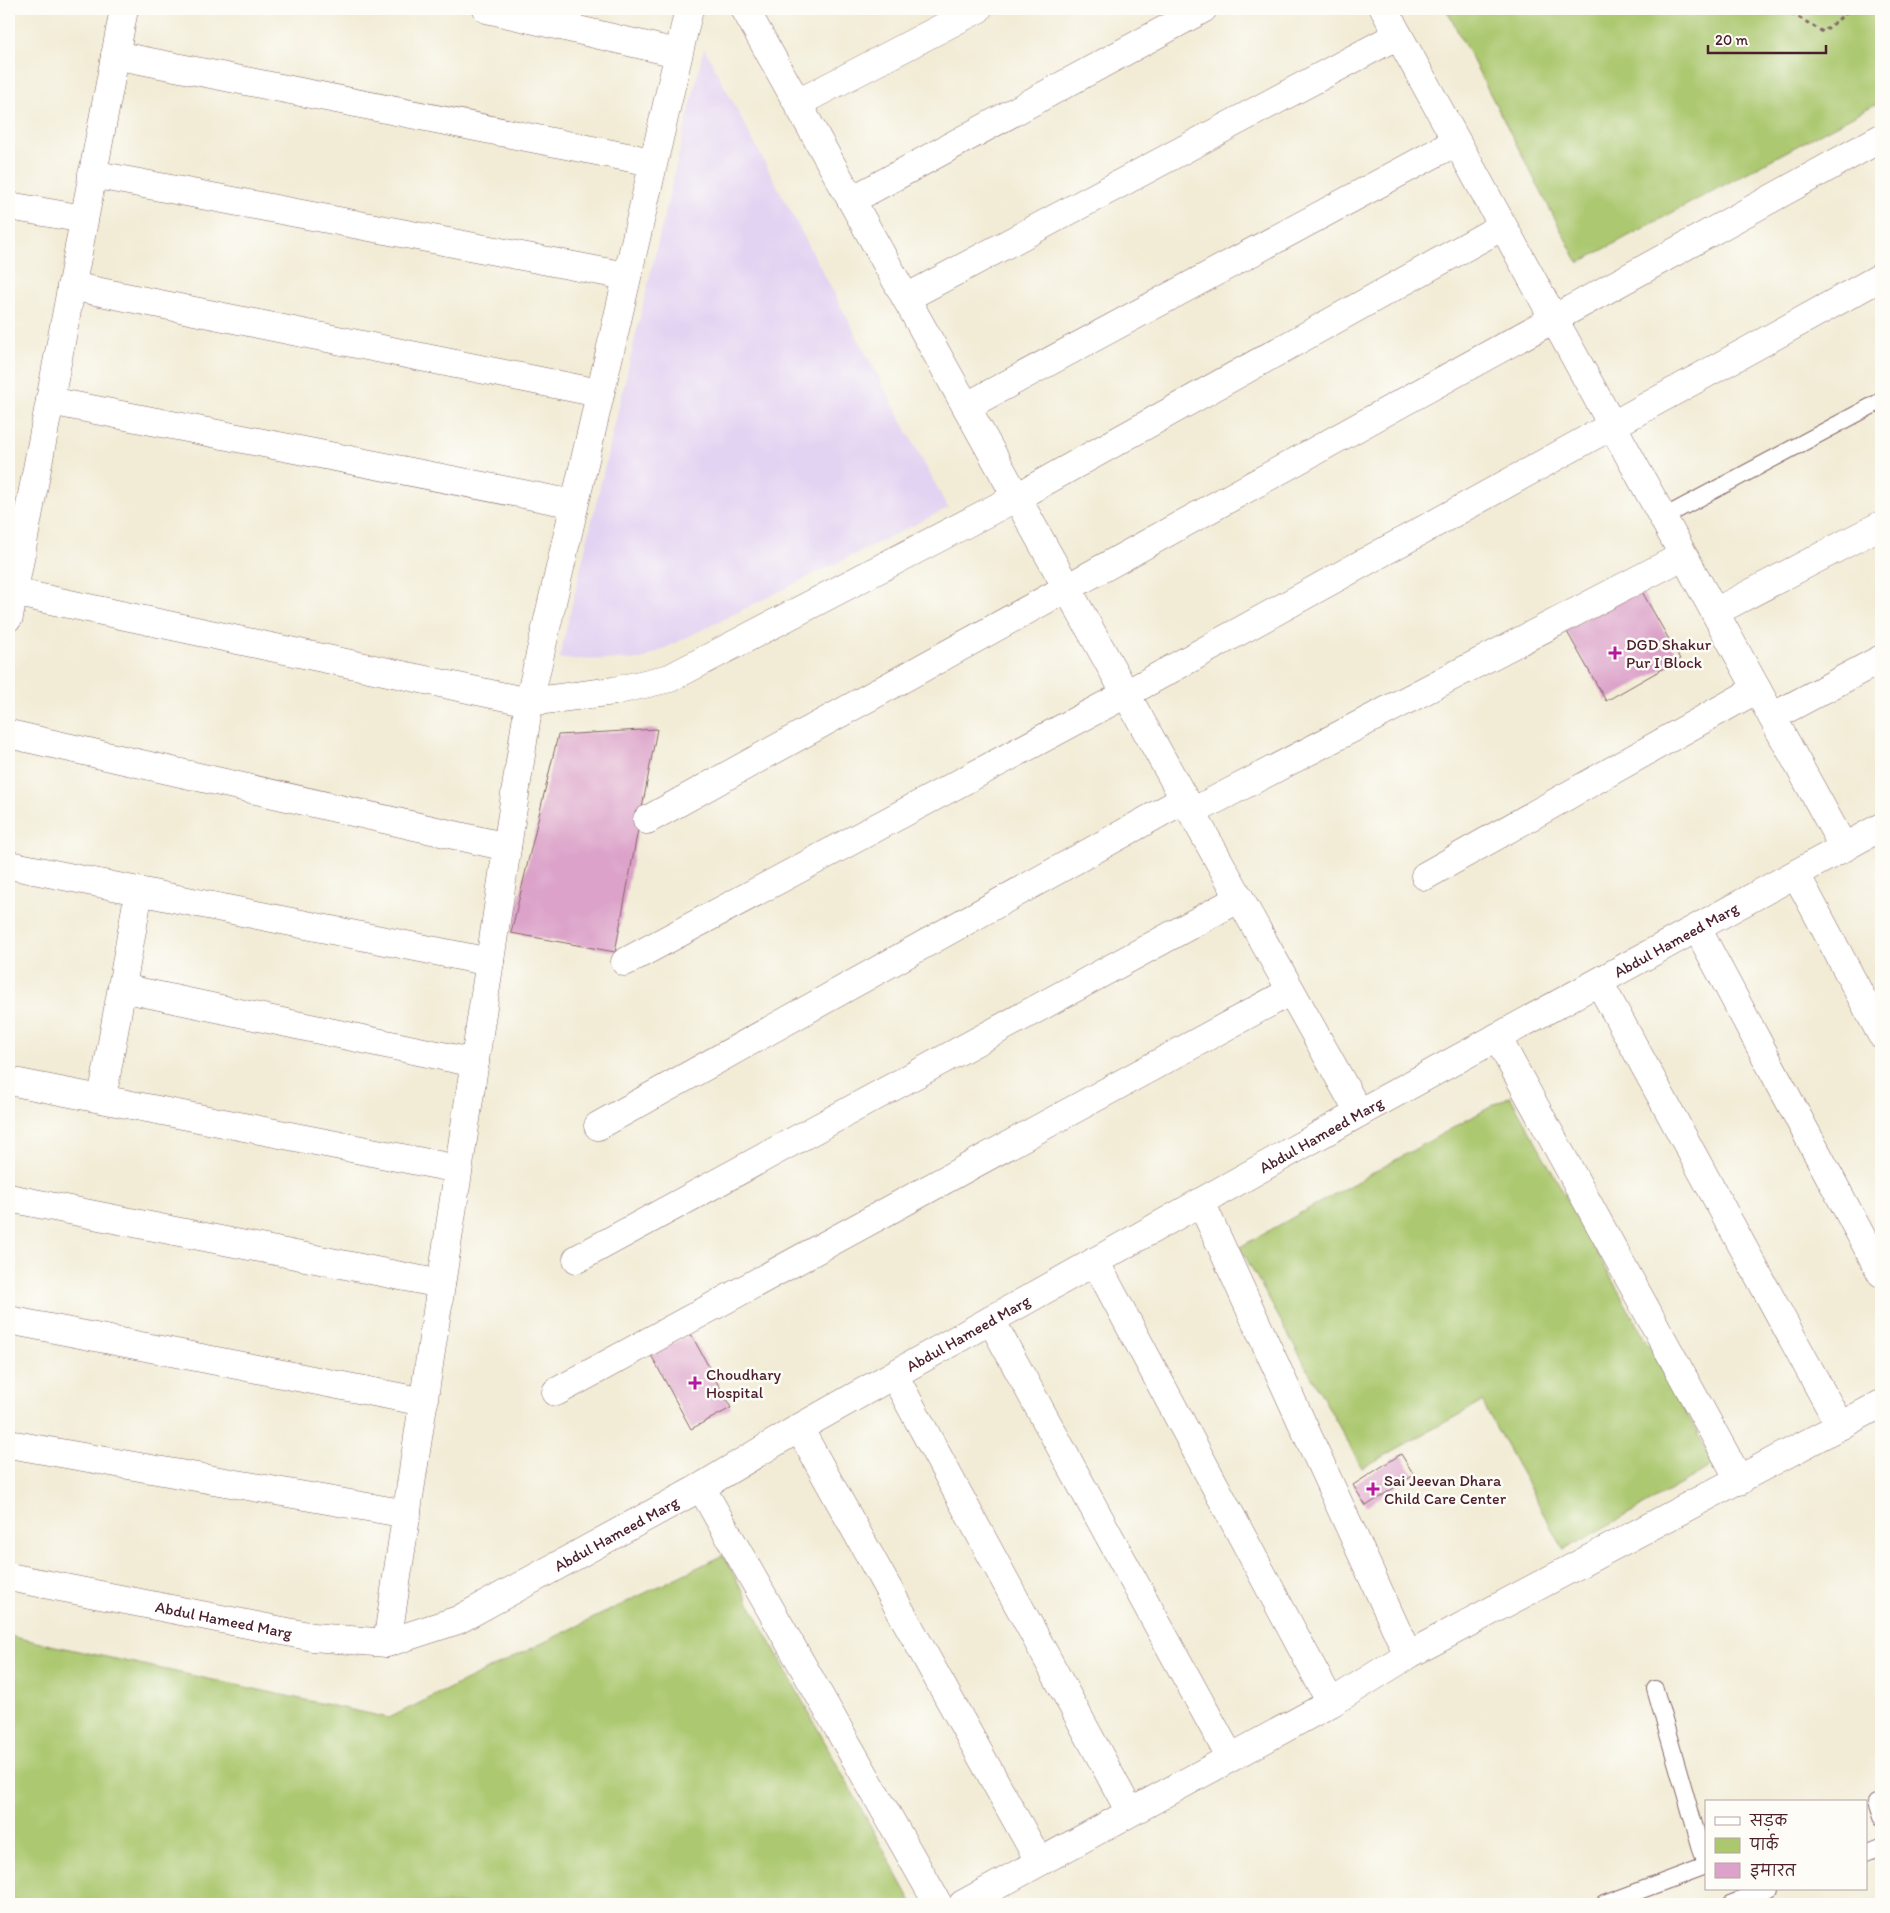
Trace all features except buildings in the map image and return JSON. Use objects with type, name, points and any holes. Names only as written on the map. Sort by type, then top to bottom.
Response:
[{"type":"street","points":[[124,9],[50,401],[20,500],[11,604],[529,702],[614,691],[670,678],[1018,497],[1502,226]]},
{"type":"street","points":[[487,9],[677,53]]},
{"type":"street","points":[[387,1643],[529,702],[677,53],[689,9]]},
{"type":"street","points":[[745,9],[1359,1113]]},
{"type":"street","points":[[798,103],[978,9]]},
{"type":"street","points":[[852,200],[1203,9]]},
{"type":"street","points":[[1384,9],[1844,848]]},
{"type":"street","points":[[906,298],[1398,35]]},
{"type":"street","points":[[115,55],[652,162]]},
{"type":"street","points":[[648,820],[1881,138]]},
{"type":"street","points":[[967,406],[1456,142]]},
{"type":"street","points":[[92,174],[626,276]]},
{"type":"street","points":[[9,206],[84,219]]},
{"type":"street","points":[[625,962],[1126,694],[1881,277]]},
{"type":"street","points":[[72,286],[599,393]]},
{"type":"street","points":[[50,401],[574,504]]},
{"type":"street","points":[[1715,612],[1881,525]]},
{"type":"street","points":[[598,1126],[1188,805],[1683,556]]},
{"type":"street","points":[[1772,717],[1881,659]]},
{"type":"street","points":[[1425,876],[1757,689]]},
{"type":"street","points":[[9,734],[507,847]]},
{"type":"street","name":"Abdul Hameed Marg","points":[[9,1578],[313,1637],[387,1643],[458,1620],[701,1487],[894,1374],[1359,1113],[1881,828]]},
{"type":"street","points":[[9,865],[490,962]]},
{"type":"street","points":[[1796,874],[1881,1034]]},
{"type":"street","points":[[102,1099],[139,891]]},
{"type":"street","points":[[577,1259],[1240,898]]},
{"type":"street","points":[[1697,928],[1881,1273]]},
{"type":"street","points":[[1598,982],[1840,1426]]},
{"type":"street","points":[[122,988],[474,1063]]},
{"type":"street","points":[[556,1392],[1291,991]]},
{"type":"street","points":[[1497,1038],[1740,1481]]},
{"type":"street","points":[[9,1081],[458,1169]]},
{"type":"street","points":[[9,1198],[441,1284]]},
{"type":"street","points":[[1201,1202],[1408,1655]]},
{"type":"street","points":[[1095,1261],[1331,1703]]},
{"type":"street","points":[[9,1320],[424,1402]]},
{"type":"street","points":[[991,1320],[1230,1758]]},
{"type":"street","points":[[894,1374],[1130,1812]]},
{"type":"street","points":[[963,1904],[1331,1703],[1408,1655],[1740,1481],[1881,1404]]},
{"type":"street","points":[[799,1428],[1039,1861]]},
{"type":"street","points":[[9,1444],[407,1514]]},
{"type":"street","points":[[701,1487],[938,1904]]},
{"type":"lane","points":[[1662,518],[1881,401]]},
{"type":"lane","points":[[1655,1689],[1705,1863]]},
{"type":"lane","points":[[1868,1851],[1881,1846]]},
{"type":"lane","points":[[1604,1904],[1705,1866]]},
{"type":"lane","points":[[1730,1904],[1766,1890]]},
{"type":"path","points":[[1785,9],[1823,32],[1852,9]]},
{"type":"shaded area","points":[[704,48],[948,508],[641,660],[559,659]]},
{"type":"green space","points":[[1446,9],[1881,9],[1881,101],[1578,263]]},
{"type":"green space","points":[[1510,1096],[1715,1465],[1564,1550],[1482,1402],[1362,1468],[1240,1247]]},
{"type":"green space","points":[[723,1555],[913,1904],[9,1904],[9,1636],[389,1718]]},
{"type":"place","name":"DGD Shakur Pur I Block","points":[[1615,653]]},
{"type":"place","name":"Choudhary Hospital","points":[[695,1383]]},
{"type":"place","name":"Sai Jeevan Dhara Child Care Center","points":[[1373,1489]]}]
